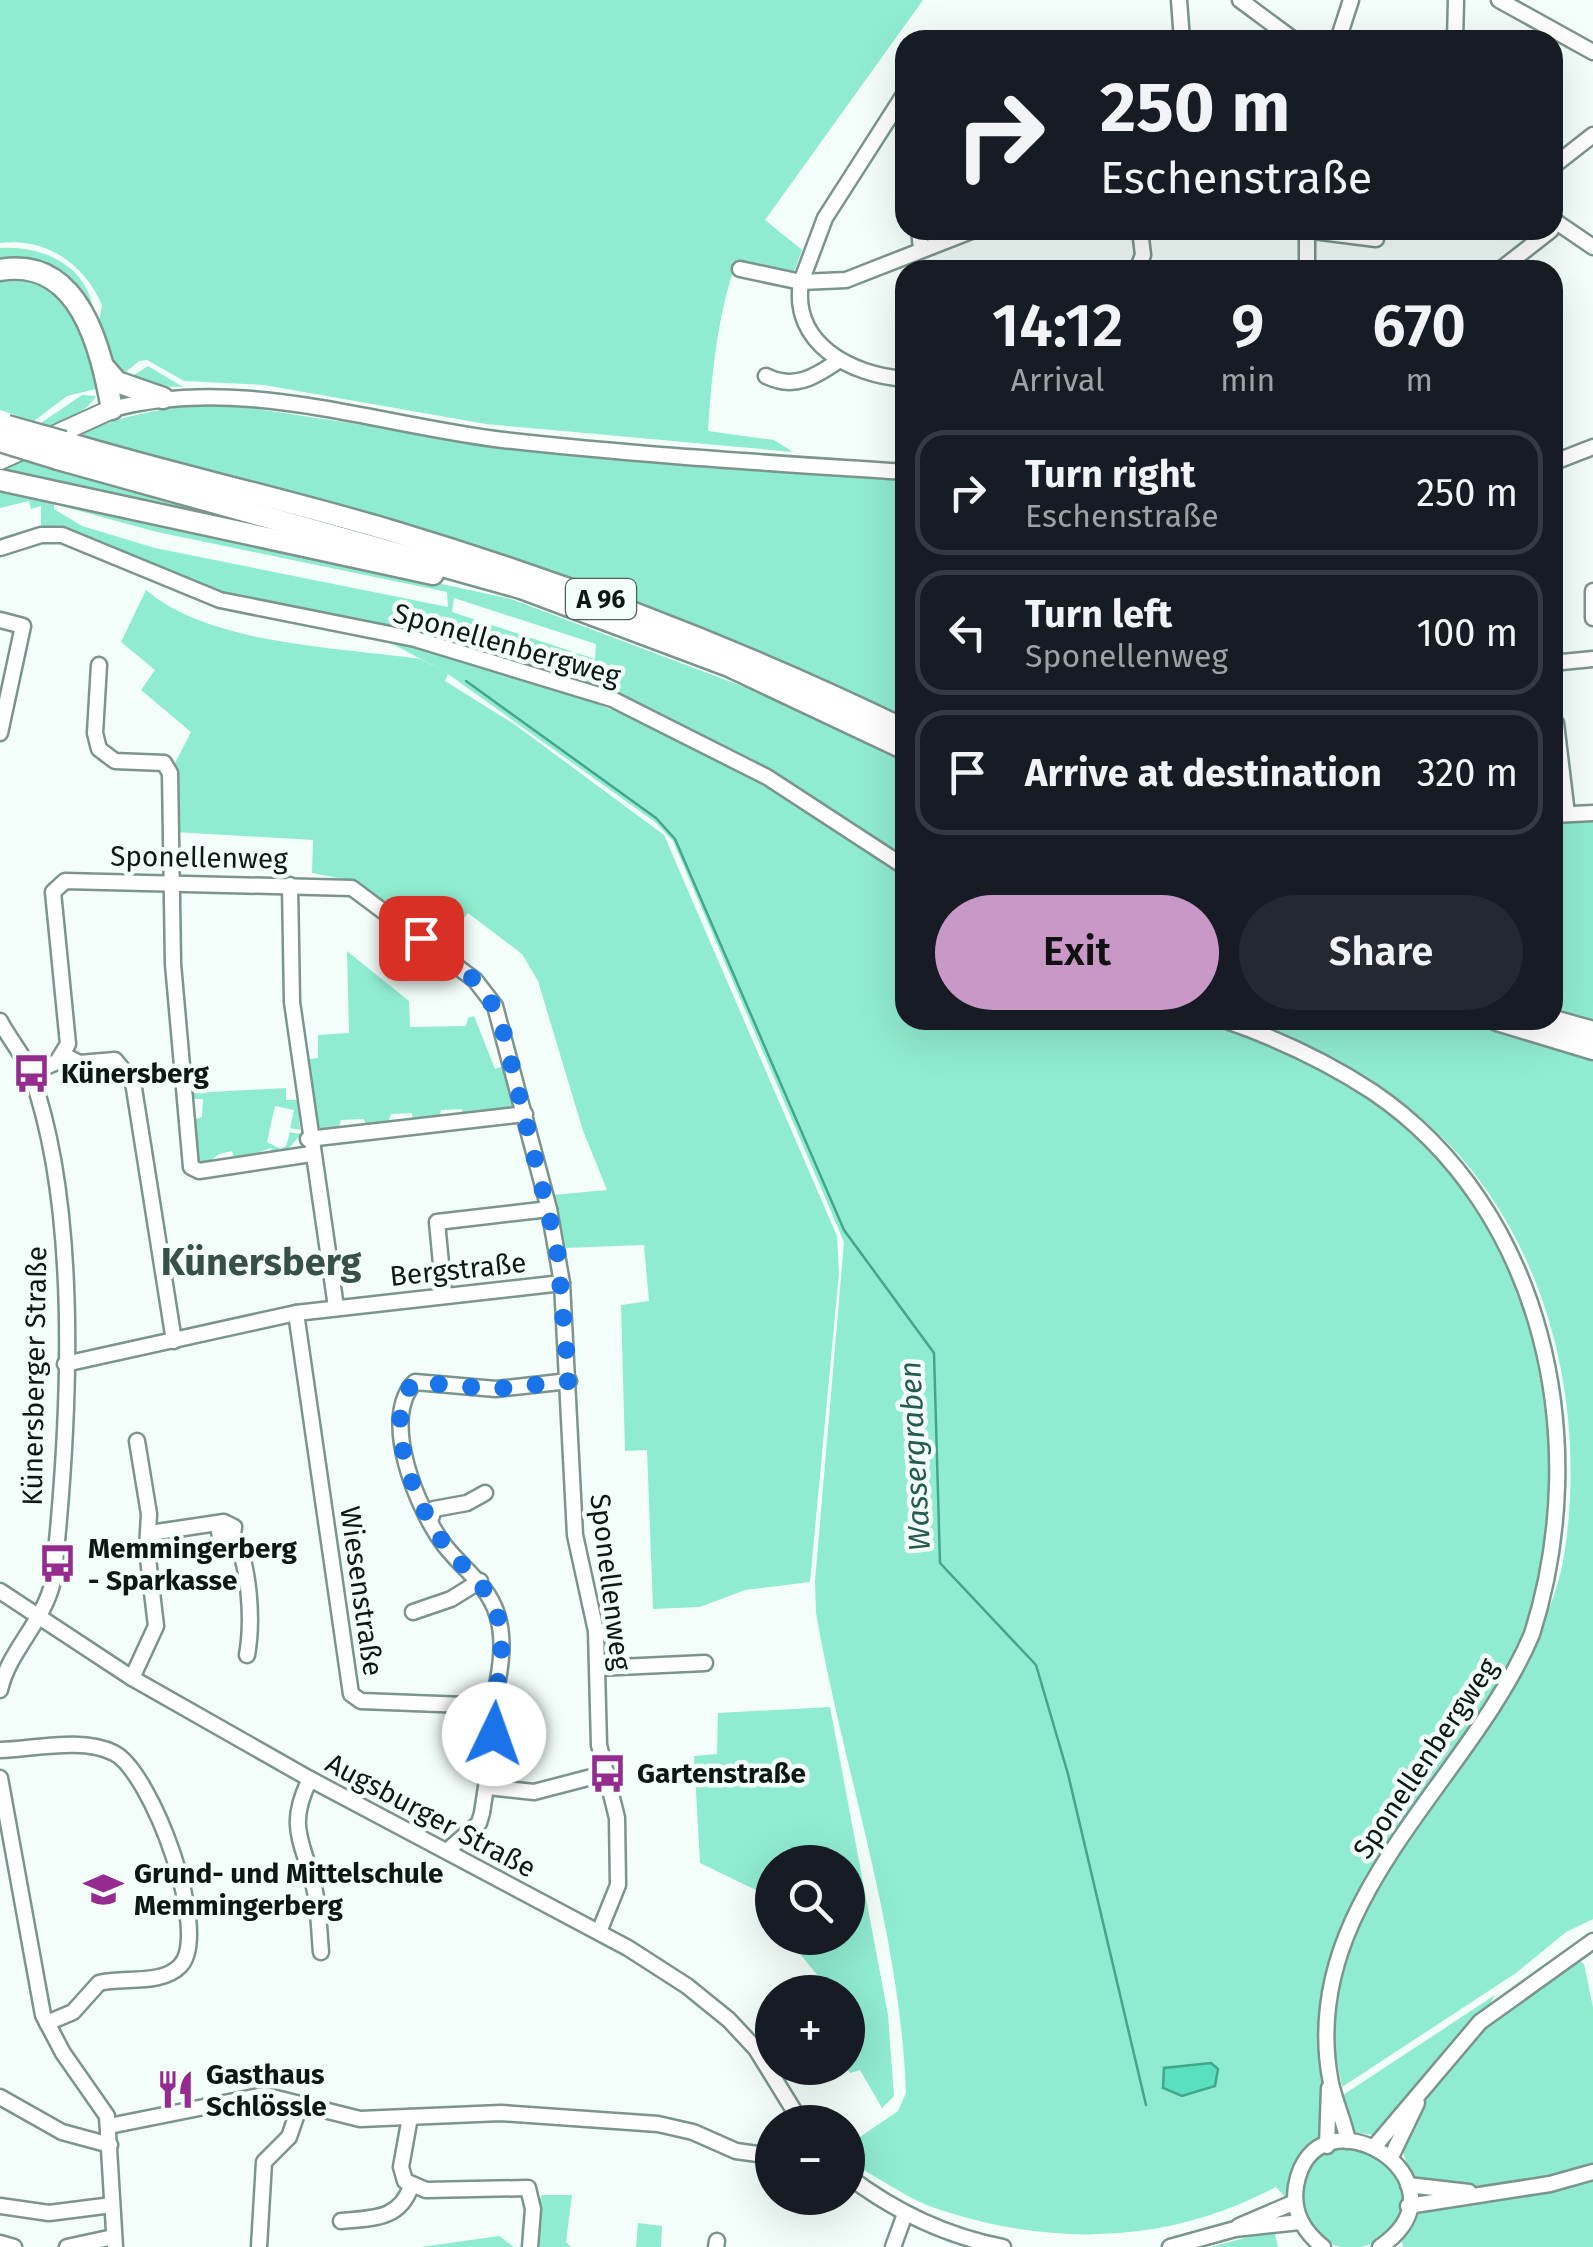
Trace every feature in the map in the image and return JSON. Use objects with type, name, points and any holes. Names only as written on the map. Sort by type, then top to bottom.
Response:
[{"type":"highway","points":[[0,270],[43,274],[71,293],[87,319],[112,409]]},
{"type":"highway","points":[[102,364],[117,382],[163,398]]},
{"type":"highway","name":"A 96","points":[[5,425],[67,450],[521,588],[729,666],[895,744]]},
{"type":"highway","name":"A 96","points":[[67,450],[360,522],[582,592],[774,668],[895,725]]},
{"type":"highway","name":"A 96","points":[[0,480],[437,575],[521,588]]},
{"type":"highway","points":[[1563,1024],[1593,1032]]},
{"type":"highway","points":[[1531,1030],[1593,1048]]},
{"type":"main road","points":[[0,460],[112,409]]},
{"type":"street","points":[[1179,0],[1181,30]]},
{"type":"street","points":[[1240,0],[1280,30]]},
{"type":"street","points":[[1341,30],[1350,0]]},
{"type":"street","points":[[1455,30],[1456,0]]},
{"type":"street","points":[[1500,0],[1554,30]]},
{"type":"street","points":[[1563,35],[1593,52]]},
{"type":"street","points":[[895,109],[825,218],[802,282],[800,301],[807,326],[838,361],[895,376]]},
{"type":"street","points":[[1563,158],[1593,135]]},
{"type":"street","points":[[1563,228],[1589,238]]},
{"type":"street","points":[[921,240],[922,248]]},
{"type":"street","points":[[740,270],[802,282],[846,280],[945,240]]},
{"type":"street","points":[[1512,260],[1536,240]]},
{"type":"street","points":[[766,376],[782,383],[800,382],[838,361]]},
{"type":"street","points":[[112,409],[163,398],[245,397],[498,439],[895,471]]},
{"type":"street","points":[[1563,458],[1593,447]]},
{"type":"street","name":"Sponellenbergweg","points":[[4,546],[41,535],[62,535],[220,600],[415,639],[612,700],[767,777],[895,860]]},
{"type":"street","points":[[1593,591],[1593,618]]},
{"type":"street","points":[[0,620],[23,626],[0,733]]},
{"type":"street","points":[[1563,663],[1593,659]]},
{"type":"street","points":[[100,666],[95,733],[99,749],[115,760],[159,762],[168,767],[169,880],[192,1167],[199,1172],[309,1146],[525,1114]]},
{"type":"street","points":[[1563,815],[1593,813]]},
{"type":"street","name":"Sponellenweg","points":[[64,1056],[69,1026],[55,886],[64,881],[169,880],[352,888],[481,985],[500,1018],[549,1209],[562,1283],[574,1534],[596,1631],[598,1738],[616,1797],[619,1878],[599,1932]]},
{"type":"street","points":[[290,885],[292,1002],[309,1146],[336,1307]]},
{"type":"street","name":"Künersberger Straße","points":[[0,1021],[30,1073],[59,1220],[65,1364],[55,1566],[48,1603],[11,1662],[0,1690]]},
{"type":"street","name":"Sponellenbergweg","points":[[1249,1030],[1297,1049],[1374,1093],[1464,1176],[1503,1228],[1531,1284],[1556,1359],[1566,1428],[1563,1522],[1542,1610],[1502,1693],[1408,1824],[1357,1910],[1334,1983],[1328,2043],[1327,2146]]},
{"type":"street","points":[[30,1073],[49,1068],[64,1056],[79,1063],[115,1060],[129,1072],[174,1341]]},
{"type":"street","points":[[444,1295],[438,1222],[549,1209]]},
{"type":"street","name":"Bergstraße","points":[[65,1364],[296,1313],[562,1283]]},
{"type":"street","name":"Wiesenstraße","points":[[296,1313],[351,1694],[362,1702],[491,1706]]},
{"type":"street","points":[[448,1850],[479,1823],[488,1787],[500,1625],[480,1581],[444,1545],[430,1522],[408,1470],[400,1428],[404,1392],[414,1382],[496,1389],[569,1381]]},
{"type":"street","points":[[132,1678],[156,1632],[150,1532],[137,1441]]},
{"type":"street","points":[[430,1522],[434,1509],[467,1503],[485,1493]]},
{"type":"street","points":[[150,1532],[218,1526],[220,1537],[232,1535],[244,1580],[250,1629],[247,1654]]},
{"type":"street","points":[[412,1612],[451,1598],[480,1581]]},
{"type":"street","name":"Augsburger Straße","points":[[0,1591],[132,1678],[310,1779],[599,1932],[688,1986],[730,2020],[771,2068],[792,2105]]},
{"type":"street","points":[[598,1668],[704,1663]]},
{"type":"street","points":[[0,1750],[98,1748],[132,1766],[175,1854],[190,1937],[186,1960],[177,1970],[165,1976],[100,1982],[74,2012],[47,2023]]},
{"type":"street","points":[[488,1787],[534,1792],[607,1773]]},
{"type":"street","points":[[0,1778],[34,1976],[47,2023],[63,2053],[104,2109],[109,2126],[114,2242],[67,2247]]},
{"type":"street","points":[[310,1779],[299,1804],[296,1824],[316,1892],[321,1952]]},
{"type":"street","points":[[1376,2146],[1470,2032],[1494,2010],[1593,1941]]},
{"type":"street","name":"Sponellenbergweg","points":[[1330,2082],[1348,2141]]},
{"type":"street","points":[[109,2126],[249,2095],[276,2097],[360,2119],[501,2113],[658,2124],[693,2132],[736,2152],[755,2154]]},
{"type":"street","points":[[0,2096],[62,2132],[110,2146]]},
{"type":"street","points":[[1391,2156],[1419,2098]]},
{"type":"street","points":[[259,2247],[264,2162],[289,2137],[300,2106]]},
{"type":"street","points":[[341,2222],[389,2215],[406,2200],[410,2186],[401,2167],[410,2117]]},
{"type":"street","points":[[1323,2247],[1300,2222],[1295,2202],[1300,2172],[1327,2146],[1348,2141],[1376,2146],[1391,2156],[1408,2186],[1408,2206],[1389,2244]]},
{"type":"street","points":[[1408,2206],[1550,2184],[1593,2172]]},
{"type":"street","points":[[410,2186],[426,2190],[528,2188],[533,2209],[530,2247]]},
{"type":"street","points":[[1408,2186],[1479,2193]]},
{"type":"street","points":[[865,2187],[905,2214],[959,2236],[1003,2247]]},
{"type":"street","points":[[1170,2247],[1234,2230],[1295,2202]]},
{"type":"street","points":[[0,2206],[49,2214],[112,2205]]},
{"type":"street","points":[[893,2247],[905,2214]]},
{"type":"street","points":[[1234,2230],[1300,2222]]},
{"type":"street","points":[[0,2243],[14,2247]]},
{"type":"shaded area","points":[[0,0],[923,0],[901,30],[895,30],[895,39],[765,220],[802,250],[794,272],[737,260],[730,281],[716,345],[708,431],[774,440],[793,452],[486,424],[264,385],[184,381],[147,360],[139,361],[120,377],[98,327],[102,305],[85,277],[74,265],[47,249],[17,242],[0,243]]},
{"type":"shaded area","points":[[0,248],[30,250],[59,260],[81,280],[93,309],[0,263]]},
{"type":"shaded area","points":[[23,279],[41,285],[67,307],[89,353],[96,389],[67,396],[34,421],[0,410],[0,281]]},
{"type":"shaded area","points":[[148,366],[183,387],[141,386],[126,380]]},
{"type":"shaded area","points":[[82,395],[96,396],[69,418],[50,426],[41,423]]},
{"type":"shaded area","points":[[225,404],[449,438],[644,460],[895,479],[895,713],[704,629],[602,591],[395,523],[78,435],[114,421]]},
{"type":"shaded area","points":[[19,459],[45,468],[340,545],[0,473]]},
{"type":"shaded area","points":[[0,488],[511,599],[763,694],[895,756],[895,852],[750,758],[631,699],[226,598],[54,527],[41,528],[41,506],[31,509],[29,501],[0,508]],"holes":[[[54,504],[157,532],[447,592],[448,607],[155,548],[82,526],[54,509]],[[454,598],[596,644],[595,659],[452,612]]]},
{"type":"shaded area","points":[[146,590],[173,608],[239,633],[420,659],[442,670],[379,637],[520,675],[588,700],[719,760],[895,867],[895,1030],[1230,1030],[1278,1048],[1375,1102],[1461,1183],[1523,1283],[1560,1457],[1538,1599],[1497,1689],[1400,1823],[1364,1882],[1341,1931],[1322,2022],[1321,2142],[1298,2165],[1285,2197],[1276,2187],[1191,2221],[1148,2230],[1061,2234],[1017,2229],[929,2206],[865,2172],[865,2133],[898,2111],[906,2093],[902,2032],[882,1911],[816,1613],[815,1581],[844,1242],[673,841],[655,822],[448,674],[445,681],[514,724],[664,835],[837,1236],[839,1273],[810,1582],[745,1590],[700,1607],[653,1609],[647,1450],[625,1451],[621,1305],[649,1301],[644,1245],[565,1248],[552,1195],[607,1190],[583,1131],[538,981],[522,954],[468,913],[443,946],[353,881],[312,873],[313,840],[174,832],[173,767],[191,732],[141,690],[155,670],[121,642]]},
{"type":"shaded area","points":[[1563,818],[1593,818],[1593,1021],[1563,1012]]},
{"type":"shaded area","points":[[347,951],[409,1001],[410,1027],[466,1026],[468,1018],[474,1016],[495,1069],[507,1065],[515,1109],[463,1115],[462,1109],[441,1110],[439,1119],[413,1121],[412,1113],[391,1114],[388,1124],[366,1126],[364,1119],[341,1120],[338,1130],[315,1131],[309,1115],[317,1112],[308,1059],[318,1058],[318,1035],[349,1033]]},
{"type":"shaded area","points":[[1271,1030],[1491,1030],[1593,1061],[1593,1919],[1566,1932],[1516,1973],[1342,2087],[1333,2028],[1340,1976],[1356,1928],[1406,1841],[1495,1716],[1539,1634],[1562,1567],[1570,1503],[1570,1438],[1562,1373],[1546,1310],[1521,1250],[1489,1194],[1449,1144],[1400,1101]]},
{"type":"shaded area","points":[[286,1088],[286,1100],[298,1100],[300,1130],[290,1128],[294,1110],[275,1106],[267,1142],[281,1149],[286,1146],[290,1132],[301,1134],[285,1153],[273,1154],[271,1148],[235,1160],[232,1151],[219,1154],[202,1168],[193,1164],[193,1120],[202,1117],[203,1099],[191,1099],[191,1093]]},
{"type":"shaded area","points":[[830,1707],[856,1845],[755,1845],[755,1890],[700,1863],[694,1756],[717,1754],[718,1713]]},
{"type":"shaded area","points":[[865,1893],[888,2015],[894,2096],[882,2108],[865,2079],[865,1975],[817,1975],[801,1955],[865,1955]]},
{"type":"shaded area","points":[[1577,1959],[1584,1964],[1593,2007],[1593,2167],[1552,2179],[1502,2186],[1452,2186],[1411,2175],[1402,2150],[1417,2115],[1452,2061],[1496,2019]]},
{"type":"shaded area","points":[[1495,1995],[1486,2012],[1386,2126],[1373,2135],[1354,2132],[1340,2097]]},
{"type":"shaded area","points":[[1211,2063],[1218,2069],[1215,2086],[1182,2096],[1163,2088],[1164,2068]]},
{"type":"shaded area","points":[[1351,2146],[1370,2150],[1387,2161],[1398,2178],[1402,2197],[1398,2216],[1387,2233],[1370,2244],[1351,2248],[1332,2244],[1315,2233],[1304,2216],[1300,2197],[1304,2178],[1315,2161],[1332,2150]]},
{"type":"shaded area","points":[[1593,2175],[1593,2247],[1403,2247],[1401,2235],[1411,2214]]},
{"type":"shaded area","points":[[542,2195],[572,2195],[566,2242],[571,2247],[534,2247],[537,2205]]},
{"type":"shaded area","points":[[638,2223],[662,2226],[661,2247],[636,2247]]},
{"type":"shaded area","points":[[1274,2230],[1278,2247],[1211,2247]]},
{"type":"shaded area","points":[[499,2236],[514,2247],[421,2247]]},
{"type":"waterway","name":"Wassergraben","points":[[466,681],[656,818],[675,839],[844,1230],[934,1353],[940,1563],[1036,1665],[1068,1774],[1146,2105]]},
{"type":"place","name":"Künersberg","points":[[31,1073]]},
{"type":"place","name":"Memmingerberg - Sparkasse","points":[[58,1564]]},
{"type":"place","name":"Gartenstraße","points":[[607,1773]]},
{"type":"place","name":"Grund- und Mittelschule Memmingerberg","points":[[104,1889]]},
{"type":"place","name":"Gasthaus Schlössle","points":[[176,2090]]},
{"type":"district","name":"Künersberg","points":[[261,1262]]},
{"type":"route","points":[[421,938],[481,985],[500,1018],[549,1209],[562,1283],[569,1381],[496,1389],[429,1380],[414,1382],[404,1392],[400,1408],[404,1454],[419,1500],[444,1545],[480,1581],[500,1625],[498,1682],[490,1711],[494,1734]]}]
